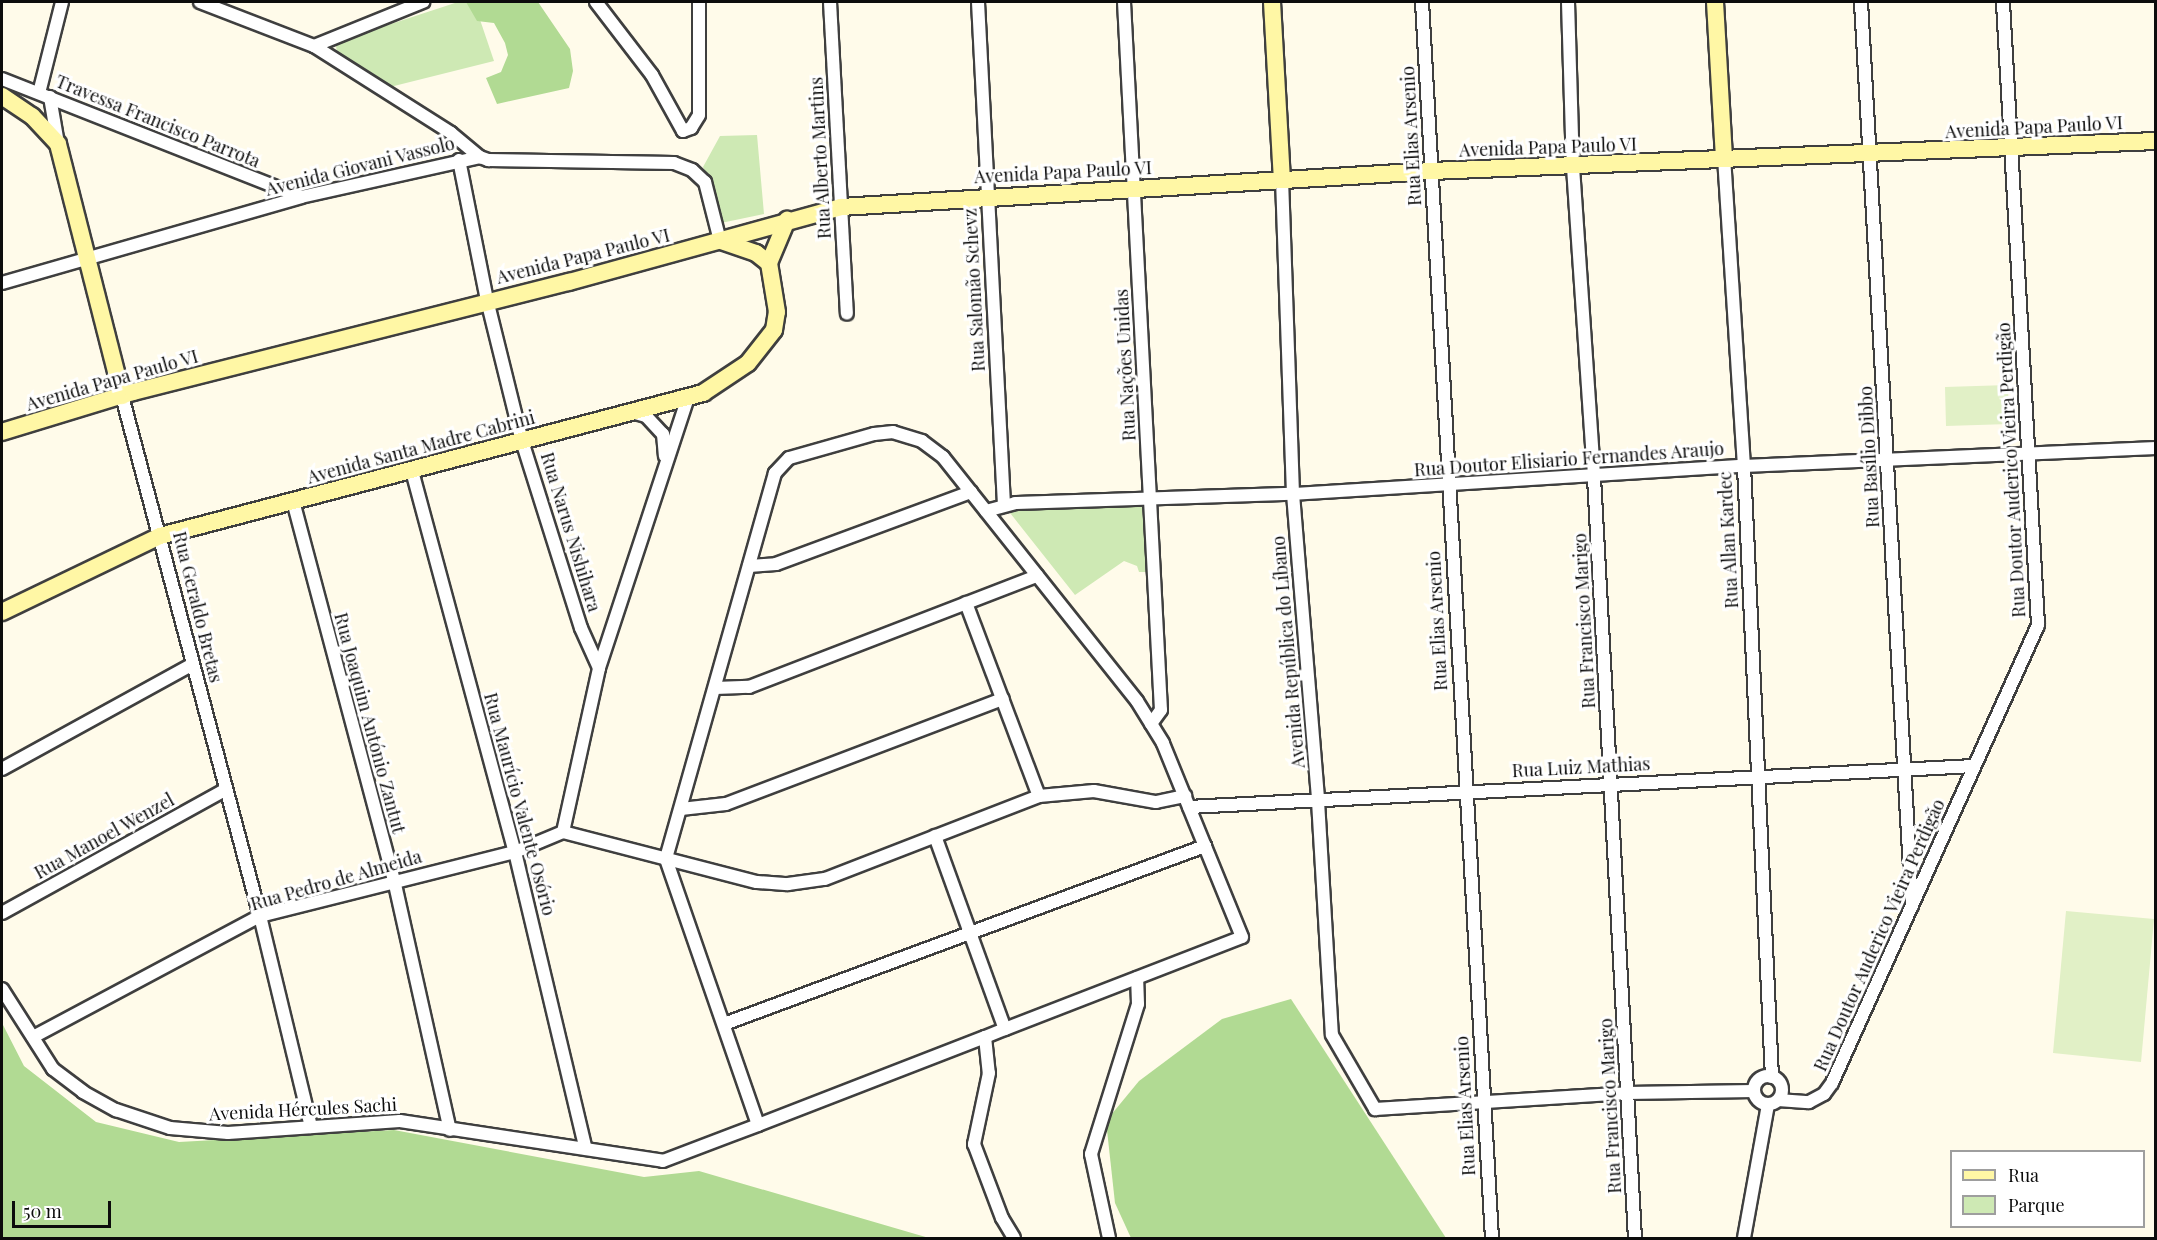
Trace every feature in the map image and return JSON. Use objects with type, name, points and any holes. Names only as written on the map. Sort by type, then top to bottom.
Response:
[{"type":"main road","points":[[1272,2],[1282,179]]},
{"type":"main road","name":"Rua Allan Kardec","points":[[1715,2],[1724,157]]},
{"type":"main road","points":[[2,96],[32,116],[58,144]]},
{"type":"main road","name":"Avenida Papa Paulo VI","points":[[2,432],[122,396],[720,241],[787,220],[841,207],[988,196],[1431,171],[1573,167],[1724,157],[1869,154],[2156,141]]},
{"type":"main road","name":"Rua Geraldo Bretas","points":[[58,144],[85,259],[122,396]]},
{"type":"main road","points":[[720,241],[756,253],[769,263],[787,220]]},
{"type":"main road","name":"Avenida Santa Madre Cabrini","points":[[2,612],[160,536],[687,400],[725,381],[767,342],[777,312],[769,263]]},
{"type":"street","points":[[200,2],[314,46],[451,133],[480,157]]},
{"type":"street","points":[[314,46],[420,2]]},
{"type":"street","points":[[596,2],[639,56],[683,131],[691,128],[699,115],[699,2]]},
{"type":"street","name":"Rua Alberto Martins","points":[[830,2],[847,314]]},
{"type":"street","name":"Rua Salomão Schevz","points":[[978,2],[1004,504]]},
{"type":"street","name":"Rua Nações Unidas","points":[[1124,2],[1161,710],[1151,724]]},
{"type":"street","name":"Rua Elias Arsenio","points":[[1422,2],[1447,484],[1492,1239]]},
{"type":"street","name":"Rua Francisco Marigo","points":[[1569,2],[1573,167],[1594,477],[1635,1239]]},
{"type":"street","name":"Rua Basílio Dibbo","points":[[1861,2],[1888,462],[1902,772],[1912,910]]},
{"type":"street","name":"Rua Doutor Auderico Vieira Perdigão","points":[[1773,1102],[1809,1102],[1828,1089],[1912,910],[2038,625],[2003,2]]},
{"type":"street","name":"Rua Geraldo Bretas","points":[[58,4],[44,95],[58,144]]},
{"type":"street","points":[[2,81],[32,116]]},
{"type":"street","name":"Travessa Francisco Parrota","points":[[2,81],[44,95],[301,198]]},
{"type":"street","name":"Avenida Giovani Vassolo","points":[[2,283],[301,198],[480,157],[488,160],[674,163],[692,170],[705,182],[720,241]]},
{"type":"street","name":"Rua Allan Kardec","points":[[1724,157],[1744,466],[1772,1077]]},
{"type":"street","name":"Rua Narus Nishihara","points":[[459,160],[487,300],[522,441],[581,628],[599,668]]},
{"type":"street","name":"Avenida República do Líbano","points":[[1282,179],[1293,494],[1318,801],[1329,1022],[1332,1035],[1375,1109],[1483,1103]]},
{"type":"street","name":"Rua Geraldo Bretas","points":[[122,396],[260,916],[311,1127]]},
{"type":"street","points":[[666,859],[563,832],[599,668],[687,400]]},
{"type":"street","points":[[635,413],[646,417],[663,434],[665,464]]},
{"type":"street","points":[[893,432],[936,450],[986,511],[1151,724],[1187,802],[1242,937],[758,1125],[666,859],[775,473],[789,458],[874,434],[893,432]]},
{"type":"street","name":"Rua Doutor Elisiario Fernandes Araujo","points":[[986,511],[1004,504],[1149,497],[1293,494],[1744,466],[1888,462],[2156,448]]},
{"type":"street","name":"Rua Maurício Valente Osório","points":[[412,471],[515,852],[586,1149]]},
{"type":"street","points":[[749,566],[776,564],[971,492]]},
{"type":"street","name":"Rua Joaquim António Zantut","points":[[293,501],[393,880],[450,1130]]},
{"type":"street","points":[[715,688],[749,687],[1037,576]]},
{"type":"street","points":[[966,603],[1039,796]]},
{"type":"street","points":[[2,769],[193,664]]},
{"type":"street","points":[[681,809],[726,804],[1003,699]]},
{"type":"street","name":"Rua Luiz Mathias","points":[[666,859],[756,882],[788,884],[825,879],[1039,796],[1094,791],[1156,802],[1318,801],[1611,782],[1758,779],[1974,766]]},
{"type":"street","name":"Rua Manoel Wenzel","points":[[2,913],[225,790]]},
{"type":"street","name":"Rua Pedro de Almeida","points":[[33,1037],[260,916],[393,880],[515,852],[563,832]]},
{"type":"street","points":[[935,836],[1005,1029]]},
{"type":"street","points":[[724,1024],[1205,846]]},
{"type":"street","points":[[1108,1239],[1091,1154],[1138,1004],[1137,978]]},
{"type":"street","name":"Avenida Hércules Sachi","points":[[2,989],[53,1069],[83,1092],[150,1122],[209,1133],[400,1121],[663,1161],[758,1125]]},
{"type":"street","points":[[985,1037],[989,1073],[974,1144],[1002,1218],[1014,1239]]},
{"type":"street","points":[[1744,1239],[1773,1102],[1782,1090],[1772,1077],[1757,1081],[1754,1091],[1758,1101],[1773,1102]]},
{"type":"street","points":[[1483,1103],[1627,1093],[1754,1091]]},
{"type":"green space","points":[[458,2],[474,2],[494,61],[390,87],[337,53],[336,46],[345,39]]},
{"type":"green space","points":[[466,2],[538,2],[570,49],[573,71],[569,88],[497,104],[486,78],[501,72],[508,55],[505,43],[494,23],[477,21]]},
{"type":"green space","points":[[757,135],[764,214],[721,223],[715,191],[703,167],[720,136]]},
{"type":"green space","points":[[2008,385],[2009,424],[1946,426],[1945,387]]},
{"type":"green space","points":[[1142,504],[1146,572],[1139,572],[1137,566],[1124,561],[1075,595],[1007,509]]},
{"type":"green space","points":[[2066,911],[2154,919],[2141,1062],[2053,1053]]},
{"type":"green space","points":[[1291,999],[1446,1238],[1131,1238],[1115,1203],[1106,1121],[1139,1081],[1222,1019]]},
{"type":"green space","points":[[2,1023],[24,1066],[96,1122],[179,1142],[394,1130],[644,1177],[699,1171],[929,1238],[2,1238]]}]
